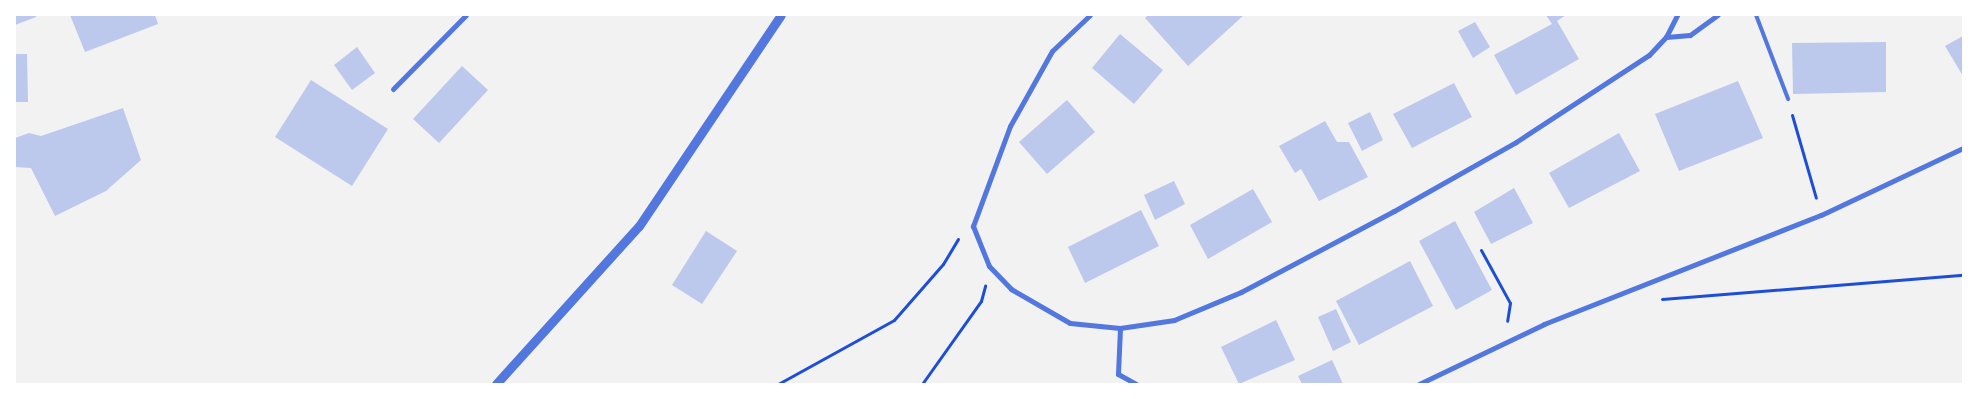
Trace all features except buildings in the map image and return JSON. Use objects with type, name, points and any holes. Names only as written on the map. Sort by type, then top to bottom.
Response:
[{"type":"street","points":[[393,89],[466,15]]},
{"type":"street","points":[[496,384],[639,226],[781,15]]},
{"type":"street","points":[[1090,15],[1052,51],[1010,126],[974,226],[990,266],[1011,289],[1070,324],[1120,328],[1174,320],[1240,292],[1394,211],[1516,142],[1649,55],[1666,37],[1676,15]]},
{"type":"street","points":[[1666,37],[1690,35],[1718,15]]},
{"type":"street","points":[[1420,384],[1512,340],[1821,215],[1963,148]]},
{"type":"street","points":[[1120,328],[1118,374],[1136,384]]},
{"type":"lane","points":[[1756,15],[1788,99]]},
{"type":"path","points":[[1788,99],[1821,215]]},
{"type":"path","points":[[778,384],[894,320],[943,264],[962,233]]},
{"type":"path","points":[[1481,250],[1510,303],[1506,322],[1512,340]]},
{"type":"path","points":[[922,384],[981,301],[990,266]]},
{"type":"path","points":[[1658,299],[1963,275]]}]
